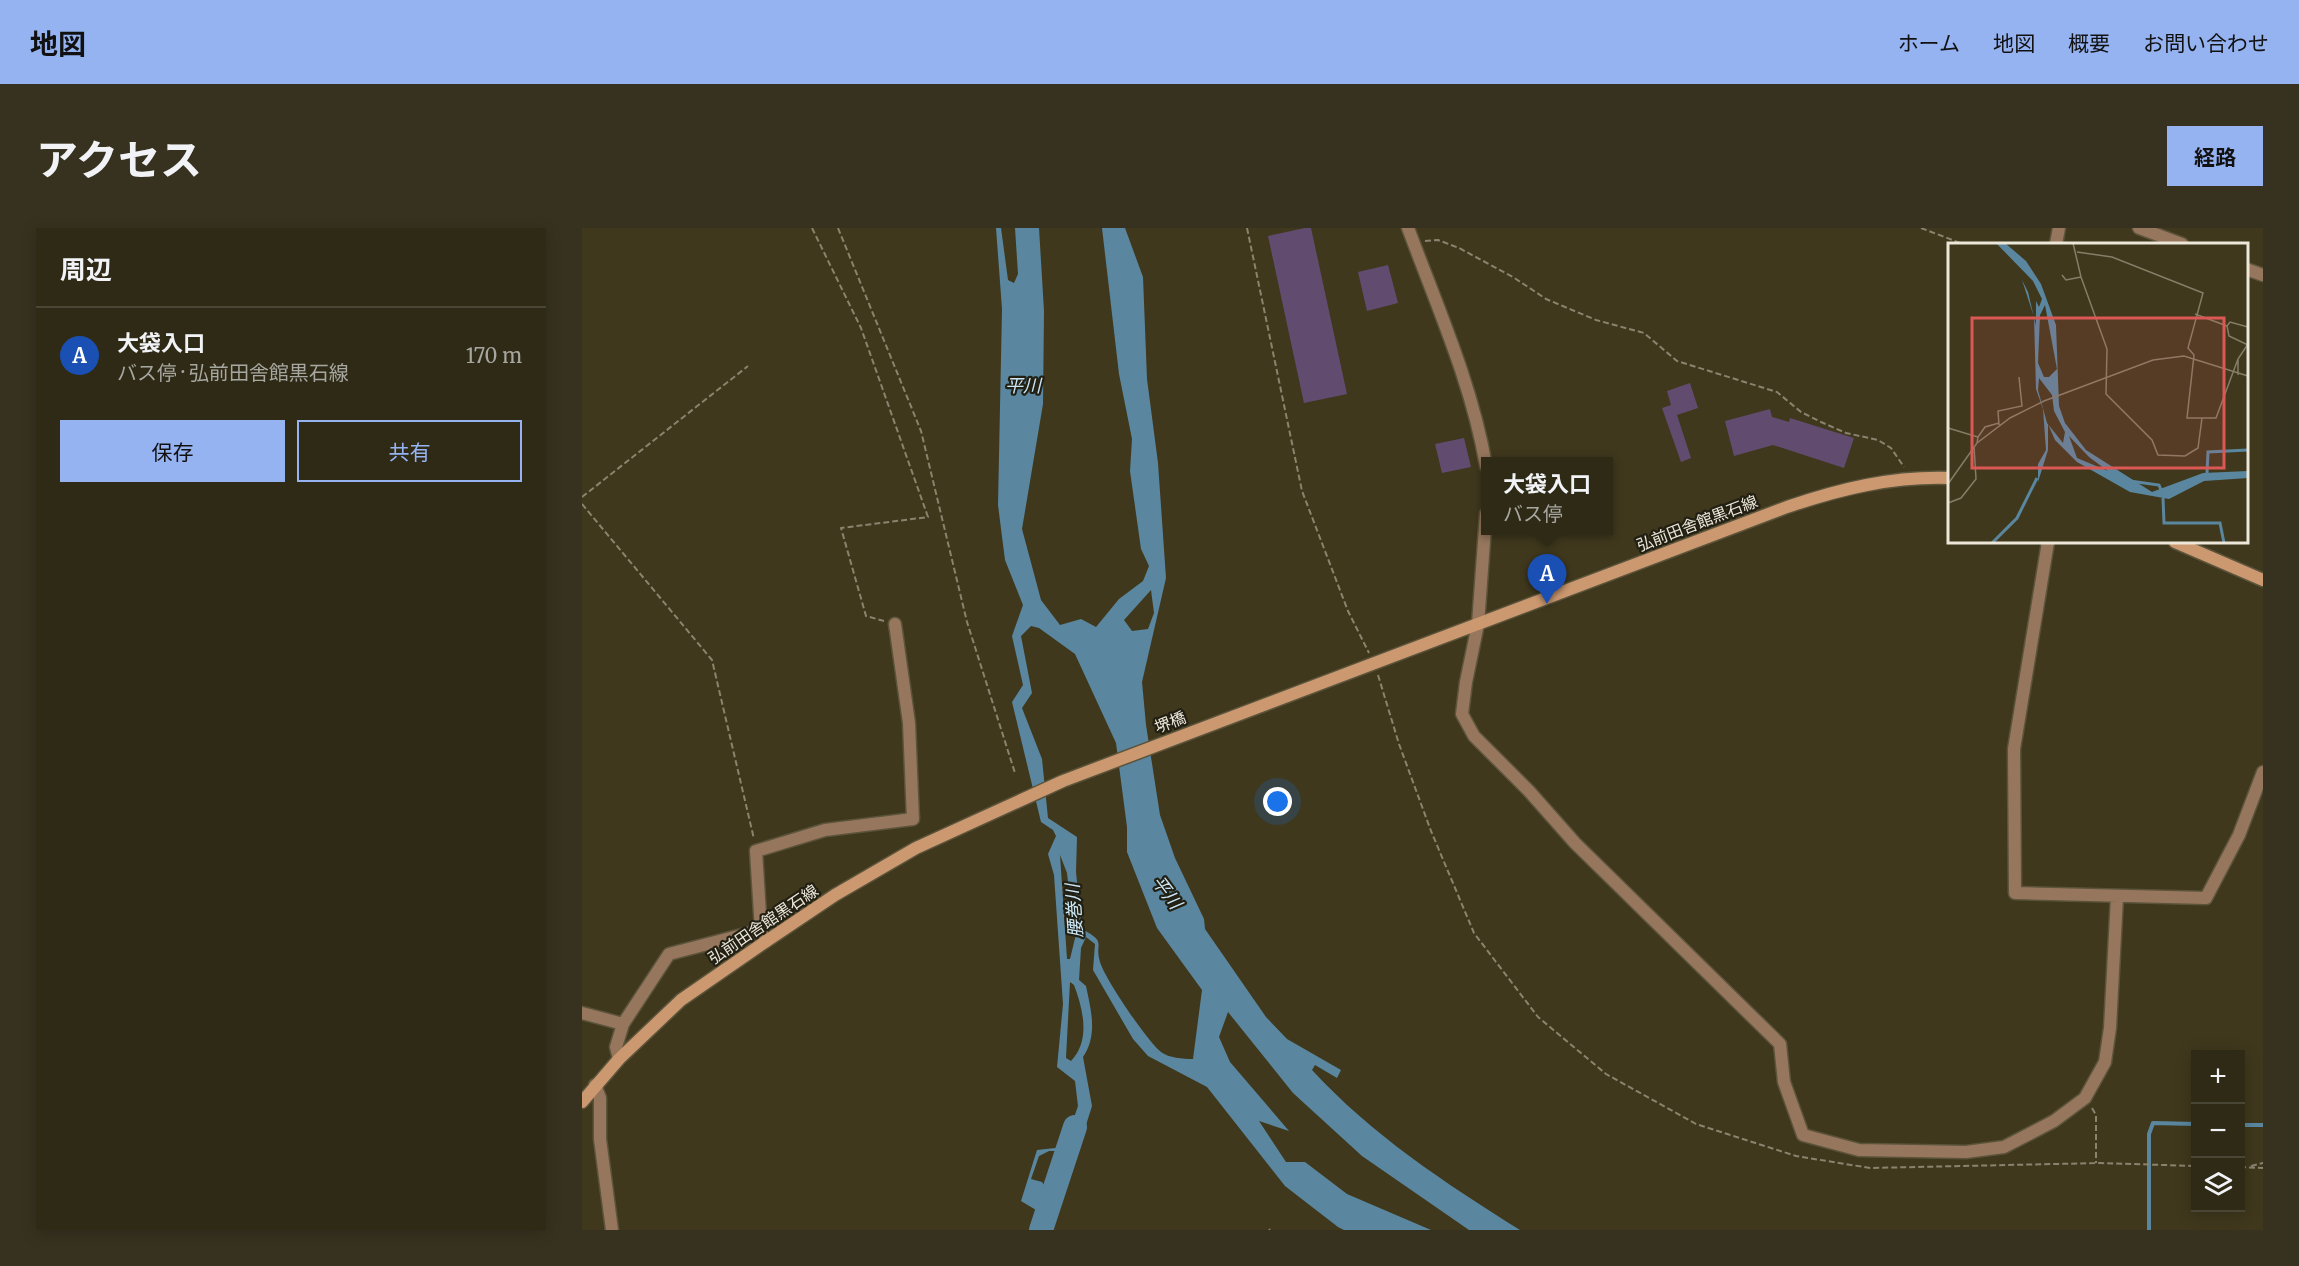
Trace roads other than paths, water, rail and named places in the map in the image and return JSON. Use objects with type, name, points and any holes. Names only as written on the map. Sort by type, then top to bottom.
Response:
[{"type":"main road","name":"弘前田舎館黒石線","points":[[1368,665],[1787,507],[1838,490],[1878,482],[1948,478]]},
{"type":"main road","points":[[2177,543],[2263,580]]},
{"type":"main road","name":"堺橋","points":[[991,813],[1063,781],[1368,665]]},
{"type":"main road","name":"弘前田舎館黒石線","points":[[582,1102],[619,1059],[681,1000],[763,936],[916,848],[991,813]]},
{"type":"street","points":[[1408,228],[1445,319],[1481,439],[1484,457]]},
{"type":"street","points":[[2056,243],[2059,228]]},
{"type":"street","points":[[2139,228],[2179,243]]},
{"type":"street","points":[[2248,269],[2263,275]]},
{"type":"street","points":[[1484,535],[1478,624],[1462,714],[1474,736],[1575,843],[1780,1044],[1785,1082],[1803,1135],[1859,1150],[1966,1152],[2004,1147],[2054,1120],[2085,1098],[2104,1062],[2110,1028],[2117,897]]},
{"type":"street","points":[[2048,543],[2014,749],[2015,893],[2206,898],[2239,835],[2263,772]]},
{"type":"street","points":[[619,1059],[616,1047],[623,1024],[669,954],[763,936],[756,851],[825,830],[913,819],[909,723],[895,624]]},
{"type":"street","points":[[582,1013],[623,1024]]},
{"type":"street","points":[[595,1085],[600,1098],[600,1138],[612,1230]]},
{"type":"water","name":"平川","points":[[996,228],[1001,228],[1008,280],[1014,283],[1018,274],[1015,228],[1039,228],[1044,311],[1043,404],[1022,529],[1041,600],[1060,625],[1081,619],[1096,627],[1119,599],[1143,581],[1149,566],[1141,549],[1130,471],[1132,439],[1119,374],[1102,228],[1125,228],[1143,277],[1147,379],[1158,463],[1166,578],[1142,682],[1146,725],[1160,815],[1175,858],[1204,919],[1205,929],[1266,1017],[1287,1039],[1341,1070],[1337,1078],[1315,1065],[1312,1070],[1359,1116],[1410,1157],[1520,1230],[1469,1230],[1362,1156],[1293,1093],[1228,1012],[1219,1037],[1230,1062],[1289,1131],[1259,1121],[1286,1162],[1305,1162],[1347,1194],[1431,1230],[1344,1230],[1338,1227],[1285,1186],[1207,1087],[1148,1056],[1133,1039],[1093,970],[1095,944],[1086,937],[1081,948],[1079,980],[1086,986],[1092,1022],[1088,1049],[1083,1057],[1092,1106],[1053,1230],[1036,1230],[1041,1213],[1021,1201],[1037,1150],[1064,1147],[1078,1106],[1075,1081],[1057,1067],[1063,1004],[1054,875],[1048,854],[1056,836],[1053,830],[1041,822],[1012,702],[1023,685],[1012,636],[1023,605],[1005,560],[998,505],[1002,309]],"holes":[[[1151,590],[1154,613],[1148,629],[1132,631],[1124,620]],[[1031,626],[1039,628],[1075,654],[1116,743],[1127,827],[1127,852],[1157,928],[1202,990],[1193,1059],[1168,1056],[1146,1036],[1103,970],[1098,940],[1082,929],[1076,872],[1077,837],[1048,818],[1042,759],[1022,708],[1032,693],[1021,636]],[[1060,855],[1067,873],[1071,908],[1077,930],[1070,959],[1067,959]],[[1070,982],[1074,985],[1077,994],[1083,1024],[1081,1044],[1071,1061],[1066,1058]],[[1049,1151],[1062,1151],[1067,1161],[1059,1189],[1049,1193],[1042,1182],[1031,1179],[1039,1156]]]},
{"type":"waterway","points":[[2149,1230],[2149,1134],[2153,1123],[2191,1124]]},
{"type":"waterway","points":[[2245,1125],[2263,1125]]},
{"type":"waterway","name":"腰巻川","points":[[1041,1230],[1075,1127]]},
{"type":"place","name":"大袋入口","points":[[1547,604]]}]
